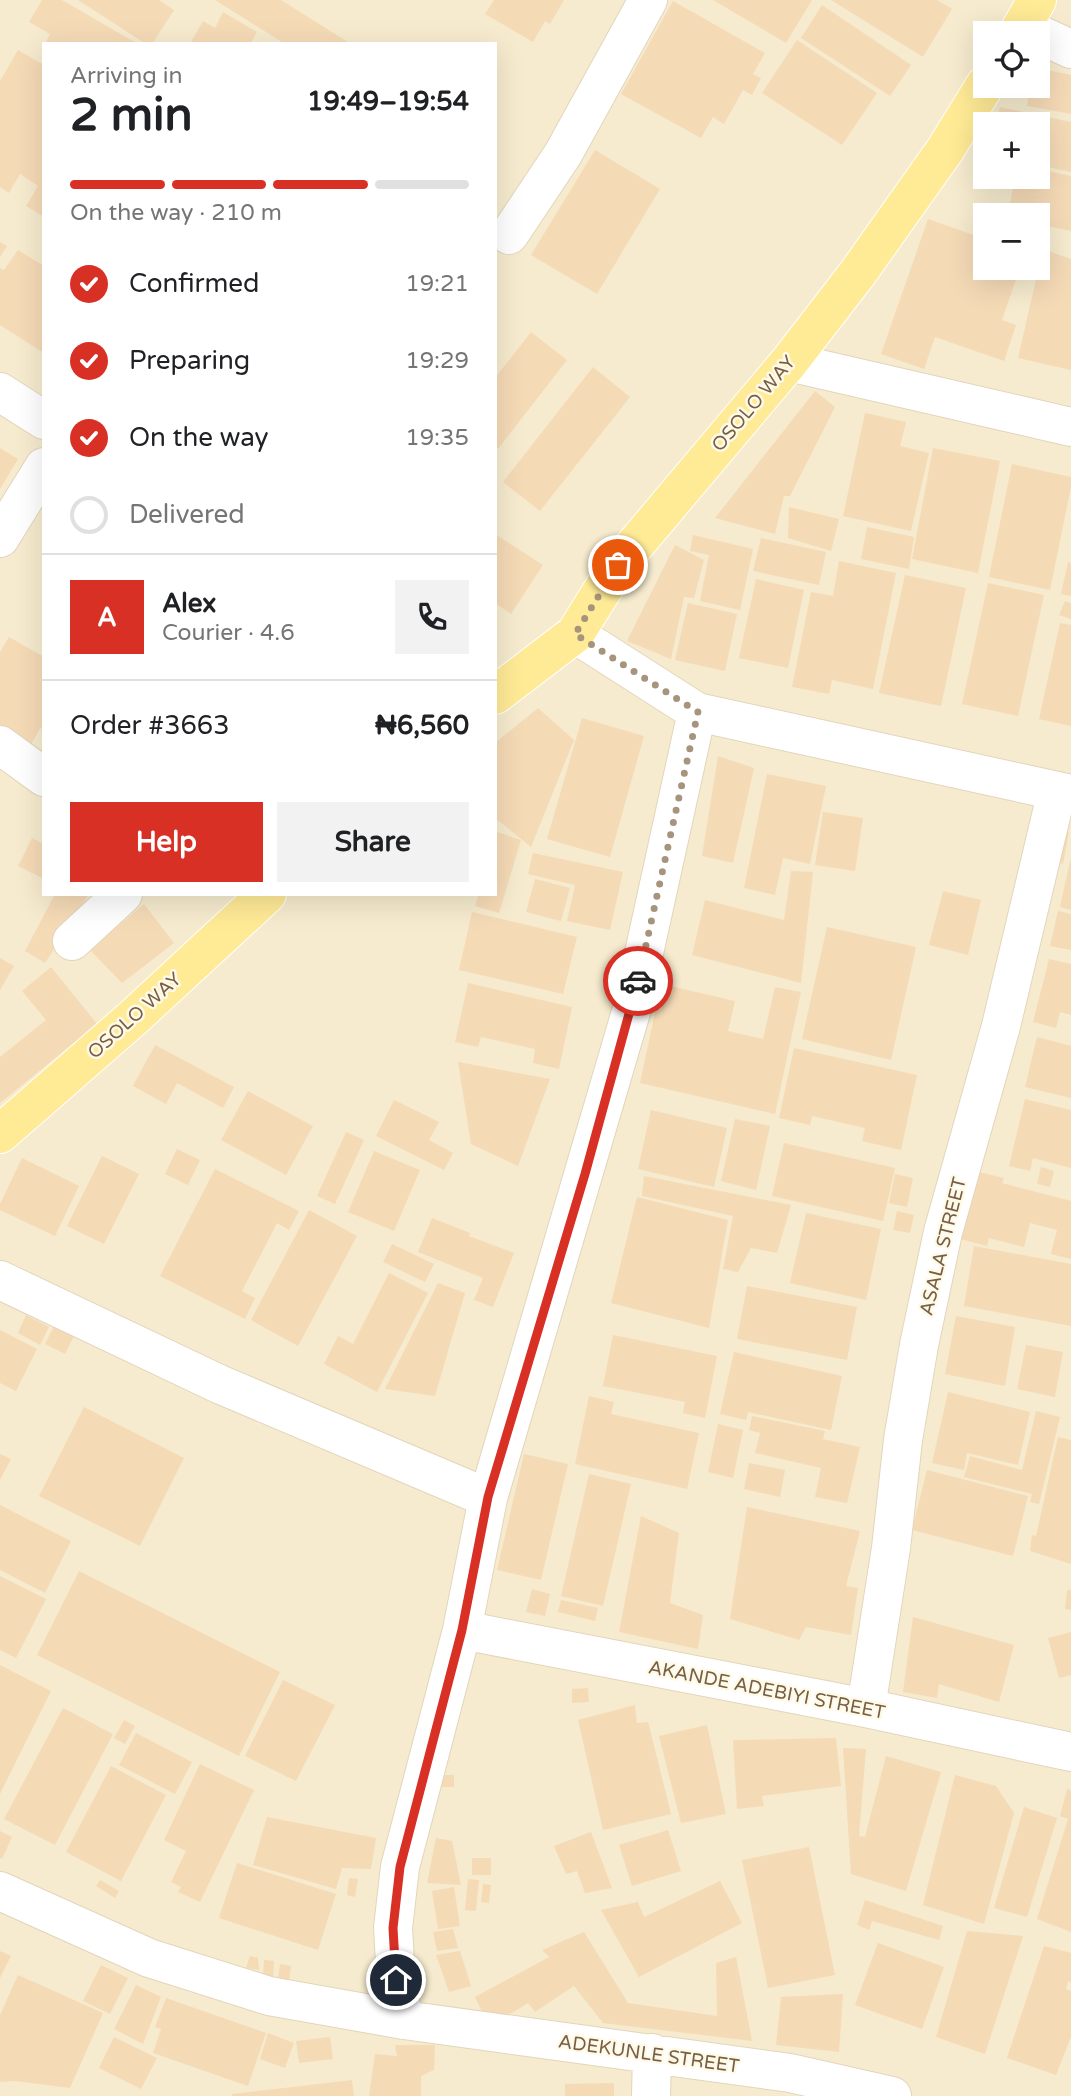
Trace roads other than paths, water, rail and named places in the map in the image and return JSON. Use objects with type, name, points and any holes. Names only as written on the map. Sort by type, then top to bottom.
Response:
[{"type":"main road","name":"OSOLO WAY","points":[[497,693],[575,634],[618,565],[789,362],[857,274],[945,150],[977,98]]},
{"type":"main road","name":"OSOLO WAY","points":[[0,1134],[134,1017],[265,896]]},
{"type":"street","points":[[509,235],[563,154],[648,0]]},
{"type":"street","points":[[1050,37],[1071,49]]},
{"type":"street","points":[[789,362],[1071,427]]},
{"type":"street","points":[[0,392],[42,419]]},
{"type":"street","points":[[0,538],[42,470]]},
{"type":"street","points":[[575,634],[698,712],[1064,792]]},
{"type":"street","points":[[404,2020],[396,1980],[393,1928],[400,1867],[462,1630],[488,1497],[631,1012],[698,712]]},
{"type":"street","points":[[0,745],[42,776]]},
{"type":"street","name":"ASALA STREET","points":[[866,1708],[891,1548],[903,1440],[919,1345],[943,1232],[1064,792]]},
{"type":"street","points":[[72,941],[121,896]]},
{"type":"street","points":[[0,1280],[219,1384],[488,1497]]},
{"type":"street","name":"AKANDE ADEBIYI STREET","points":[[462,1630],[866,1708],[1071,1752]]},
{"type":"street","name":"ADEKUNLE STREET","points":[[0,1891],[149,1958],[269,1996],[404,2020],[790,2073],[892,2096]]},
{"type":"street","points":[[651,2096],[652,2053]]}]
